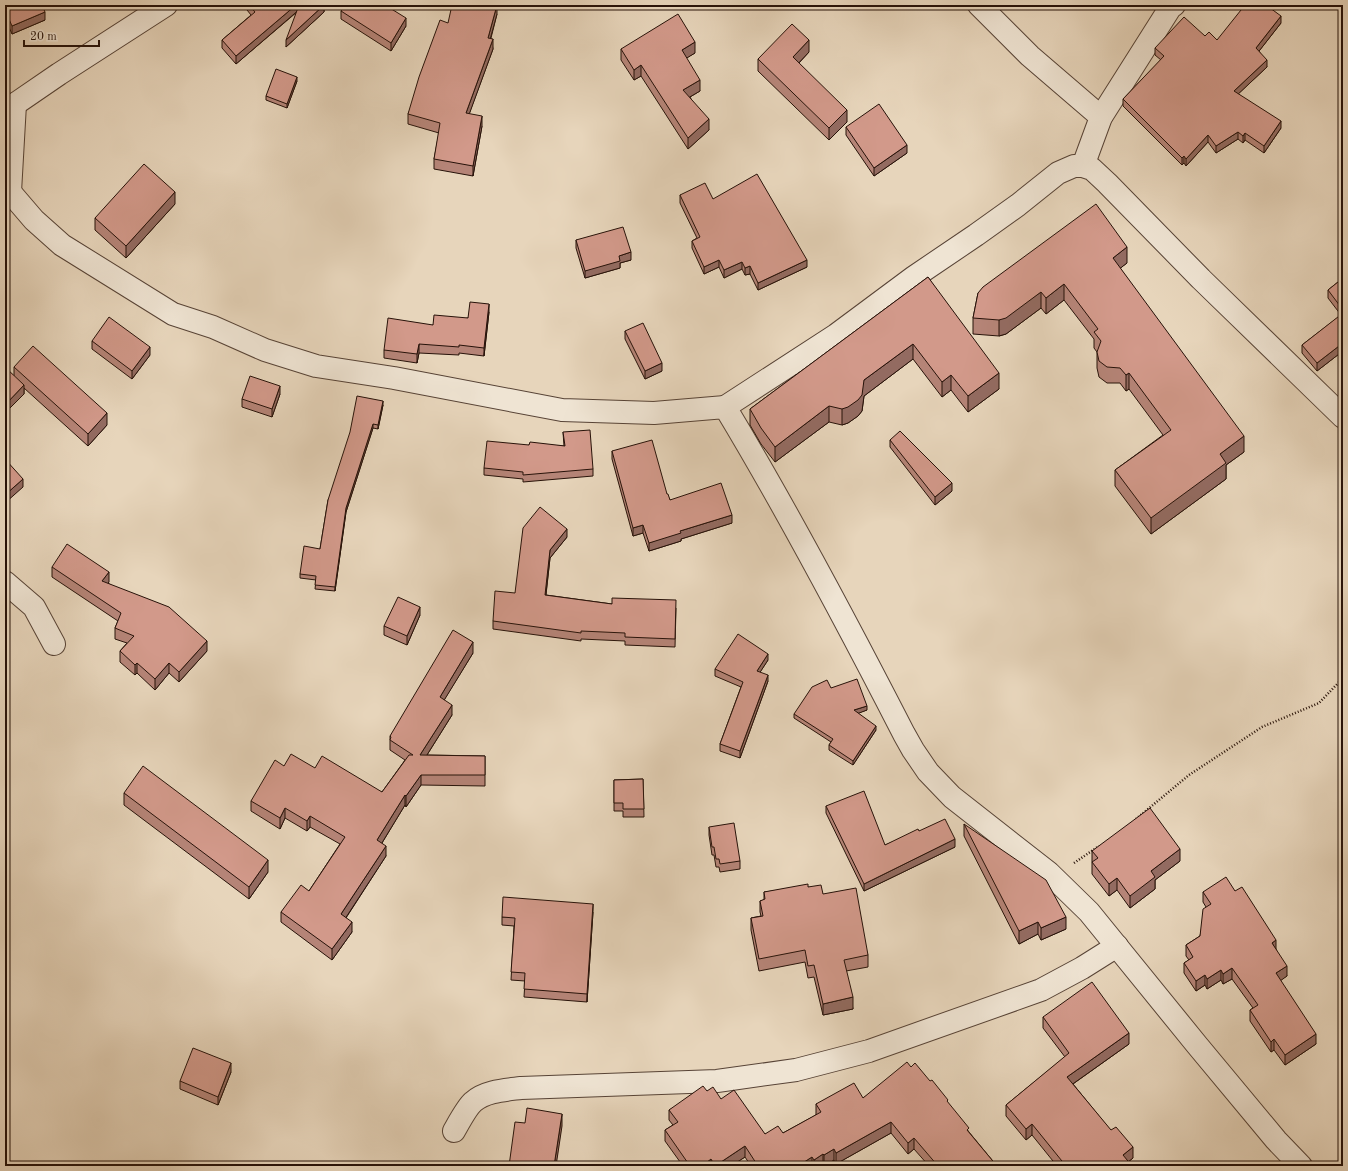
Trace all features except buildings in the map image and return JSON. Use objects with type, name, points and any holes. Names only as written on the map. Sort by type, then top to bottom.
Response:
[{"type":"street","points":[[166,5],[59,74],[10,108],[8,190],[34,220],[62,245],[173,314],[213,327],[265,350],[316,366],[394,378],[562,410],[654,413],[725,407],[836,334],[914,277],[1000,218],[1058,173],[1074,166],[1083,166],[1092,169],[1107,182],[1201,279],[1343,417]]},
{"type":"street","points":[[979,5],[1030,56],[1101,117]]},
{"type":"street","points":[[1083,166],[1101,117],[1170,8],[1174,5]]},
{"type":"street","points":[[725,407],[755,456],[811,557],[913,750],[928,772],[952,797],[1049,873],[1089,912],[1276,1140],[1301,1166]]},
{"type":"street","points":[[5,582],[34,607],[54,644]]},
{"type":"street","points":[[454,1132],[472,1102],[498,1090],[717,1082],[796,1070],[869,1051],[1040,990],[1082,968],[1117,946]]},
{"type":"path","points":[[1134,820],[1189,775],[1262,727],[1320,703],[1343,678]]},
{"type":"path","points":[[1049,873],[1071,865],[1103,843]]}]
